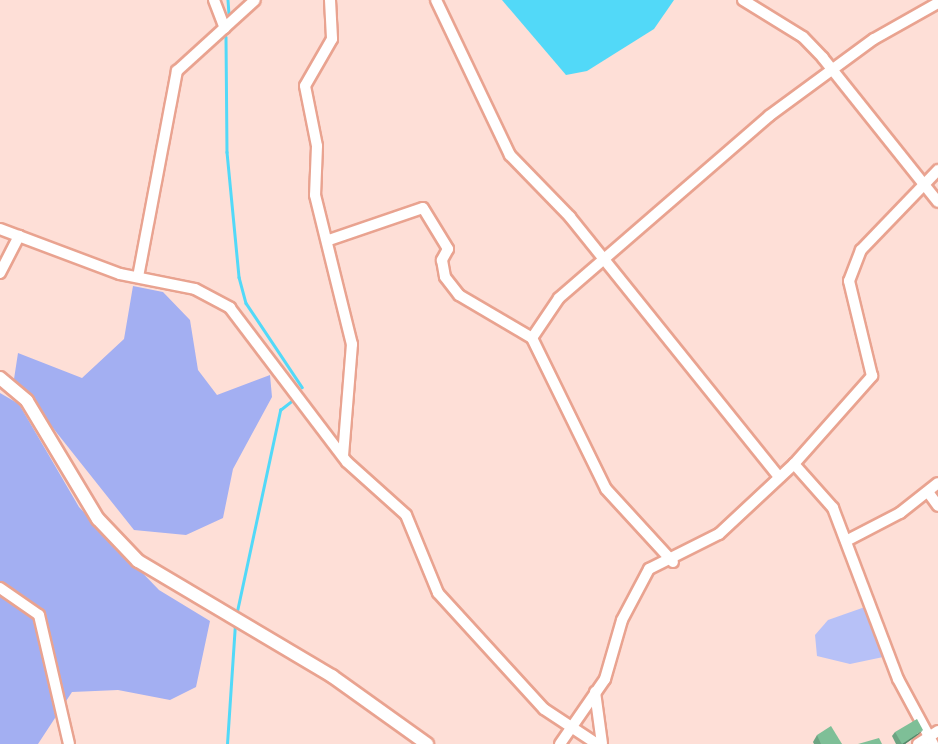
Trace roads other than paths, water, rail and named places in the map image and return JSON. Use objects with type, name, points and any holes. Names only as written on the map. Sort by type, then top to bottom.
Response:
[{"type":"street","points":[[214,0],[225,28]]},
{"type":"street","points":[[138,277],[177,71],[255,0]]},
{"type":"street","points":[[330,0],[332,39],[305,86],[317,146],[315,195],[329,240],[352,344],[343,456]]},
{"type":"street","points":[[436,0],[510,155],[603,258],[779,477]]},
{"type":"street","points":[[743,0],[803,37],[832,68],[938,202]]},
{"type":"street","points":[[533,338],[559,298],[603,258],[832,68],[938,3]]},
{"type":"street","points":[[561,744],[595,691],[649,569],[673,562],[719,534],[794,464],[872,376],[849,281],[873,234],[938,170]]},
{"type":"street","points":[[329,240],[423,208],[443,236],[445,277],[458,295],[533,338],[606,489],[673,562]]},
{"type":"street","points":[[0,229],[138,277],[195,289],[230,308],[343,456],[406,515],[438,593],[570,730],[599,744]]},
{"type":"street","points":[[0,273],[19,236]]},
{"type":"street","points":[[0,379],[27,401],[98,519],[138,561],[332,676],[427,744]]},
{"type":"street","points":[[794,464],[833,508],[898,679],[931,741]]},
{"type":"street","points":[[846,541],[928,492],[938,483]]},
{"type":"street","points":[[928,492],[938,506]]},
{"type":"street","points":[[0,588],[40,615],[69,744]]},
{"type":"street","points":[[595,691],[599,744]]},
{"type":"street","points":[[918,744],[931,741],[938,731]]},
{"type":"waterway","points":[[228,0],[229,15]]},
{"type":"waterway","points":[[226,37],[227,152],[239,277],[246,303],[302,387]]},
{"type":"waterway","points":[[236,616],[280,410],[294,399]]},
{"type":"waterway","points":[[227,744],[235,622]]}]
